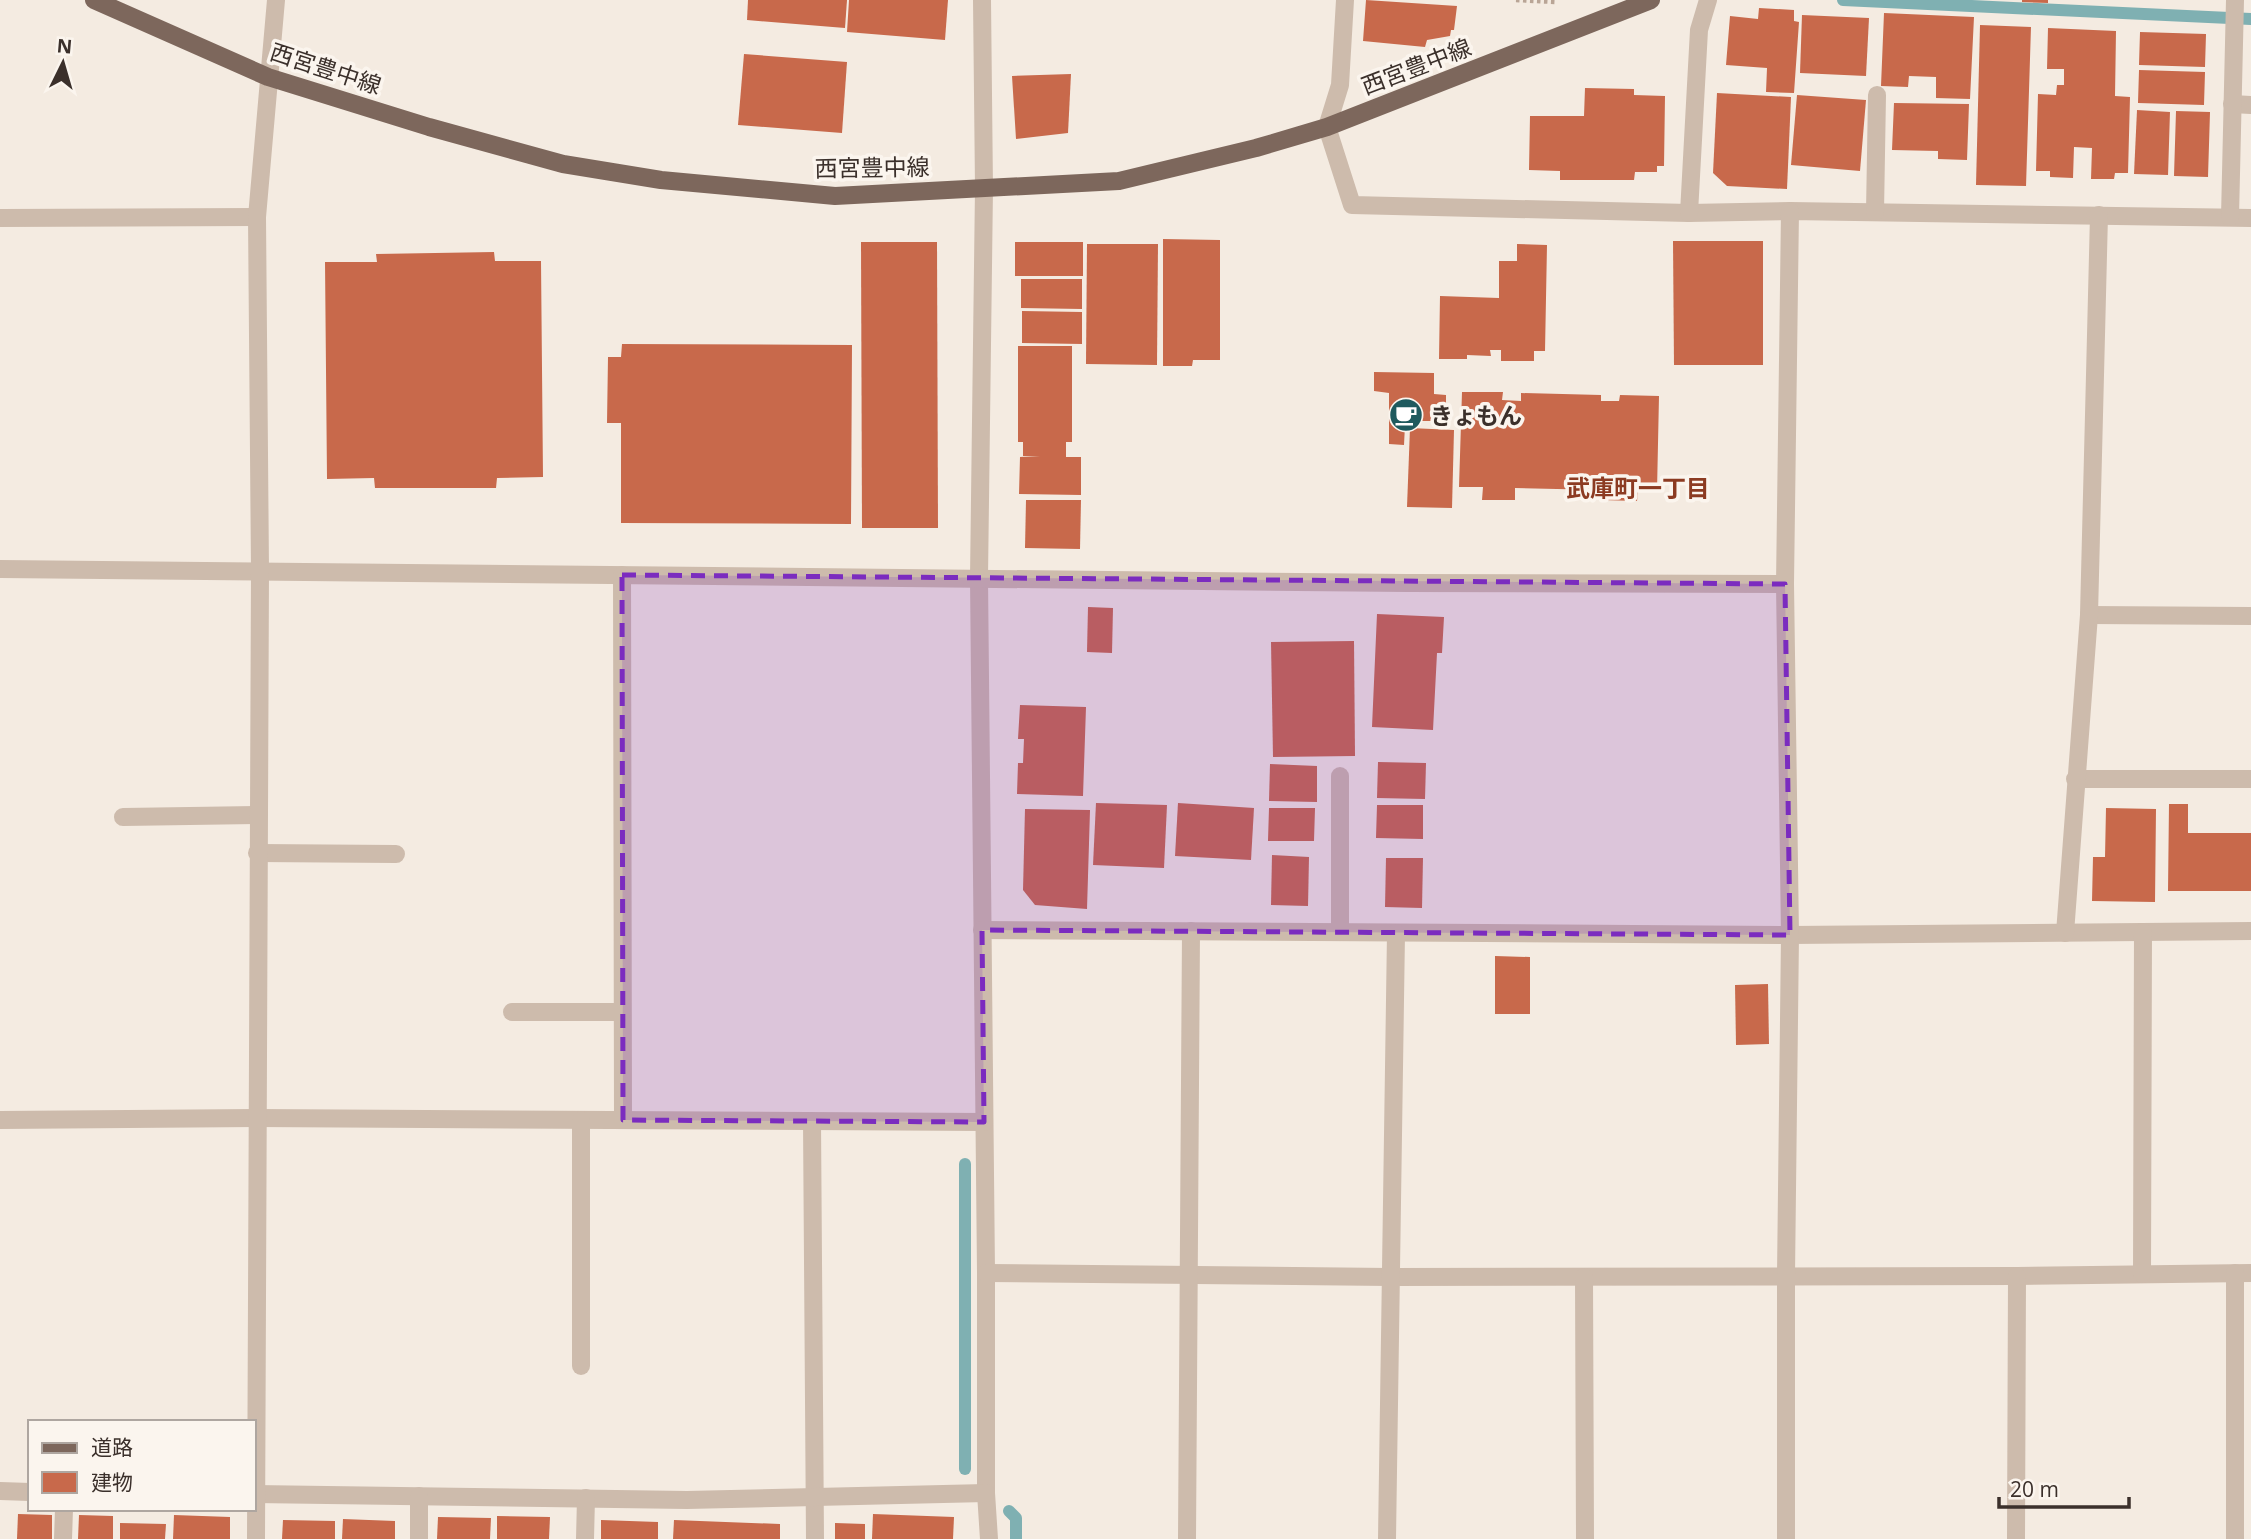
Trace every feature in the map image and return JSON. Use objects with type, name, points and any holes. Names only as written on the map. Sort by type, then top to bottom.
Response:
[{"type":"main road","name":"西宮豊中線","points":[[94,0],[268,77],[429,127],[563,164],[661,180],[835,195],[1119,181],[1327,128],[1651,0]]},
{"type":"street","points":[[255,1420],[260,571],[257,217],[276,0]]},
{"type":"street","points":[[982,0],[984,188],[979,578],[986,1493],[989,1539]]},
{"type":"street","points":[[1345,0],[1340,85],[1327,128],[1352,205],[1689,213],[1790,211],[2251,218]]},
{"type":"street","points":[[1689,213],[1699,30],[1707,0]]},
{"type":"street","points":[[2230,217],[2235,2]]},
{"type":"street","points":[[1875,212],[1877,95]]},
{"type":"street","points":[[2232,104],[2251,105]]},
{"type":"street","points":[[1786,1539],[1790,935],[1785,584],[1790,211]]},
{"type":"street","points":[[2065,933],[2089,615],[2099,215]]},
{"type":"street","points":[[0,218],[257,217]]},
{"type":"street","points":[[0,569],[1407,583],[1785,584]]},
{"type":"street","points":[[622,575],[622,1120]]},
{"type":"street","points":[[2089,615],[2251,616]]},
{"type":"street","points":[[1340,776],[1340,932]]},
{"type":"street","points":[[2075,779],[2251,779]]},
{"type":"street","points":[[123,817],[257,815]]},
{"type":"street","points":[[257,853],[396,854]]},
{"type":"street","points":[[982,930],[1790,935],[2251,931]]},
{"type":"street","points":[[1187,1539],[1191,931]]},
{"type":"street","points":[[2142,1274],[2143,932]]},
{"type":"street","points":[[1387,1539],[1396,933]]},
{"type":"street","points":[[512,1012],[622,1012]]},
{"type":"street","points":[[0,1120],[256,1118],[984,1122]]},
{"type":"street","points":[[581,1120],[581,1366]]},
{"type":"street","points":[[812,1121],[815,1539]]},
{"type":"street","points":[[986,1273],[1390,1277],[2243,1273],[2235,1539]]},
{"type":"street","points":[[2016,1539],[2017,1276]]},
{"type":"street","points":[[1584,1277],[1585,1539]]},
{"type":"street","points":[[0,1491],[28,1492]]},
{"type":"street","points":[[256,1494],[687,1500],[986,1493]]},
{"type":"street","points":[[419,1496],[419,1539]]},
{"type":"street","points":[[585,1539],[586,1498]]},
{"type":"street","points":[[64,1511],[64,1539]]},
{"type":"street","points":[[255,1511],[256,1539]]},
{"type":"path","points":[[1516,0],[1556,2]]},
{"type":"highlighted area","points":[[622,575],[1785,584],[1790,935],[982,930],[984,1122],[623,1120]]},
{"type":"building","points":[[748,0],[847,0],[845,28],[747,20]]},
{"type":"building","points":[[849,0],[948,0],[945,40],[847,32]]},
{"type":"building","points":[[1366,0],[1457,6],[1454,30],[1451,30],[1450,36],[1427,40],[1425,47],[1363,41]]},
{"type":"building","points":[[2048,0],[2048,3],[2022,2]]},
{"type":"building","points":[[1759,8],[1794,10],[1794,21],[1799,22],[1794,93],[1766,92],[1767,68],[1726,65],[1730,16],[1758,19]]},
{"type":"building","points":[[1884,13],[1974,17],[1970,99],[1936,98],[1936,77],[1909,76],[1908,87],[1881,86]]},
{"type":"building","points":[[1802,15],[1869,18],[1866,76],[1800,73]]},
{"type":"building","points":[[1980,25],[2031,27],[2026,186],[1976,185]]},
{"type":"building","points":[[2048,28],[2116,31],[2115,96],[2130,97],[2128,173],[2115,173],[2114,179],[2091,179],[2092,148],[2074,147],[2073,178],[2050,177],[2050,171],[2036,171],[2038,94],[2056,95],[2057,85],[2064,85],[2064,69],[2047,69]]},
{"type":"building","points":[[2140,32],[2206,34],[2205,67],[2139,65]]},
{"type":"building","points":[[744,54],[847,62],[842,133],[738,125]]},
{"type":"building","points":[[2139,70],[2205,72],[2204,105],[2138,103]]},
{"type":"building","points":[[1071,74],[1068,133],[1016,139],[1012,76]]},
{"type":"building","points":[[1585,88],[1634,89],[1634,95],[1665,96],[1664,166],[1657,166],[1657,172],[1635,172],[1634,180],[1560,180],[1560,171],[1529,170],[1530,116],[1584,116]]},
{"type":"building","points":[[1717,93],[1791,97],[1787,189],[1727,186],[1713,173]]},
{"type":"building","points":[[1797,95],[1866,100],[1860,171],[1791,165]]},
{"type":"building","points":[[1894,103],[1969,104],[1967,160],[1938,159],[1938,151],[1892,150]]},
{"type":"building","points":[[2137,110],[2170,112],[2168,175],[2134,174]]},
{"type":"building","points":[[2176,111],[2210,112],[2208,177],[2174,176]]},
{"type":"building","points":[[1163,239],[1220,240],[1220,360],[1193,360],[1192,366],[1163,366]]},
{"type":"building","points":[[1673,241],[1763,241],[1763,365],[1674,365]]},
{"type":"building","points":[[861,242],[937,242],[938,528],[862,528]]},
{"type":"building","points":[[1015,242],[1083,242],[1083,276],[1015,276]]},
{"type":"building","points":[[1087,244],[1158,244],[1157,365],[1086,364]]},
{"type":"building","points":[[1517,244],[1547,245],[1545,351],[1534,351],[1534,361],[1501,361],[1501,350],[1490,350],[1491,356],[1467,355],[1467,359],[1439,359],[1440,296],[1499,298],[1499,261],[1517,261]]},
{"type":"building","points":[[494,252],[495,261],[541,261],[543,477],[497,478],[496,488],[375,488],[374,478],[327,479],[325,262],[377,262],[376,254]]},
{"type":"building","points":[[1021,279],[1082,279],[1082,309],[1021,308]]},
{"type":"building","points":[[1022,311],[1082,312],[1082,344],[1022,343]]},
{"type":"building","points":[[622,344],[852,345],[851,524],[621,523],[621,423],[607,423],[608,357],[621,357]]},
{"type":"building","points":[[1018,346],[1072,346],[1072,442],[1066,442],[1066,457],[1081,457],[1081,495],[1019,494],[1020,457],[1040,456],[1023,456],[1023,442],[1018,442]]},
{"type":"building","points":[[1374,372],[1434,373],[1434,394],[1446,395],[1446,421],[1412,421],[1405,425],[1404,445],[1389,444],[1389,393],[1374,391]]},
{"type":"building","points":[[1462,392],[1503,392],[1502,400],[1521,401],[1521,393],[1601,395],[1601,401],[1619,401],[1620,395],[1659,396],[1657,491],[1638,491],[1637,501],[1601,500],[1601,490],[1515,488],[1515,500],[1482,500],[1483,487],[1459,487]]},
{"type":"building","points":[[1410,428],[1454,430],[1452,508],[1407,507]]},
{"type":"building","points":[[1026,500],[1081,500],[1080,549],[1025,548]]},
{"type":"building","points":[[1088,607],[1113,608],[1112,653],[1087,652]]},
{"type":"building","points":[[1377,614],[1444,617],[1442,653],[1437,653],[1433,730],[1372,727]]},
{"type":"building","points":[[1354,641],[1355,756],[1273,757],[1271,642]]},
{"type":"building","points":[[1020,705],[1086,707],[1083,796],[1017,794],[1018,763],[1023,763],[1024,739],[1018,739]]},
{"type":"building","points":[[1378,762],[1426,763],[1425,799],[1377,798]]},
{"type":"building","points":[[1270,764],[1317,766],[1317,802],[1269,801]]},
{"type":"building","points":[[1096,803],[1167,805],[1164,868],[1093,865]]},
{"type":"building","points":[[1178,803],[1254,808],[1251,860],[1175,856]]},
{"type":"building","points":[[2169,804],[2188,804],[2188,833],[2251,833],[2251,891],[2168,891]]},
{"type":"building","points":[[1377,805],[1423,805],[1423,839],[1376,838]]},
{"type":"building","points":[[1269,808],[1315,808],[1314,841],[1268,841]]},
{"type":"building","points":[[2106,808],[2156,809],[2155,902],[2092,901],[2093,857],[2105,857]]},
{"type":"building","points":[[1025,809],[1090,810],[1087,909],[1035,905],[1023,890]]},
{"type":"building","points":[[1272,855],[1309,857],[1308,906],[1271,905]]},
{"type":"building","points":[[1386,858],[1423,858],[1422,908],[1385,907]]},
{"type":"building","points":[[1495,956],[1530,957],[1530,1014],[1495,1014]]},
{"type":"building","points":[[1768,984],[1769,1044],[1736,1045],[1735,985]]},
{"type":"building","points":[[18,1514],[52,1515],[52,1539],[17,1539]]},
{"type":"building","points":[[873,1514],[954,1517],[953,1539],[872,1539]]},
{"type":"building","points":[[79,1515],[113,1516],[113,1539],[78,1539]]},
{"type":"building","points":[[174,1515],[230,1517],[230,1539],[173,1539]]},
{"type":"building","points":[[497,1516],[550,1517],[549,1539],[497,1539]]},
{"type":"building","points":[[438,1517],[491,1518],[490,1539],[437,1539]]},
{"type":"building","points":[[343,1519],[395,1521],[395,1539],[342,1539]]},
{"type":"building","points":[[283,1520],[335,1521],[335,1539],[282,1539]]},
{"type":"building","points":[[601,1520],[658,1522],[658,1539],[601,1539]]},
{"type":"building","points":[[674,1520],[780,1524],[780,1539],[673,1539]]},
{"type":"building","points":[[120,1523],[166,1524],[165,1539],[120,1539]]},
{"type":"building","points":[[835,1523],[865,1524],[865,1539],[835,1539]]},
{"type":"waterway","points":[[1843,0],[2251,19]]},
{"type":"waterway","points":[[965,1164],[965,1469]]},
{"type":"waterway","points":[[1009,1511],[1016,1518],[1016,1539]]},
{"type":"place","name":"きょもん","points":[[1406,415]]},
{"type":"district","name":"武庫町一丁目","points":[[1638,487]]}]
